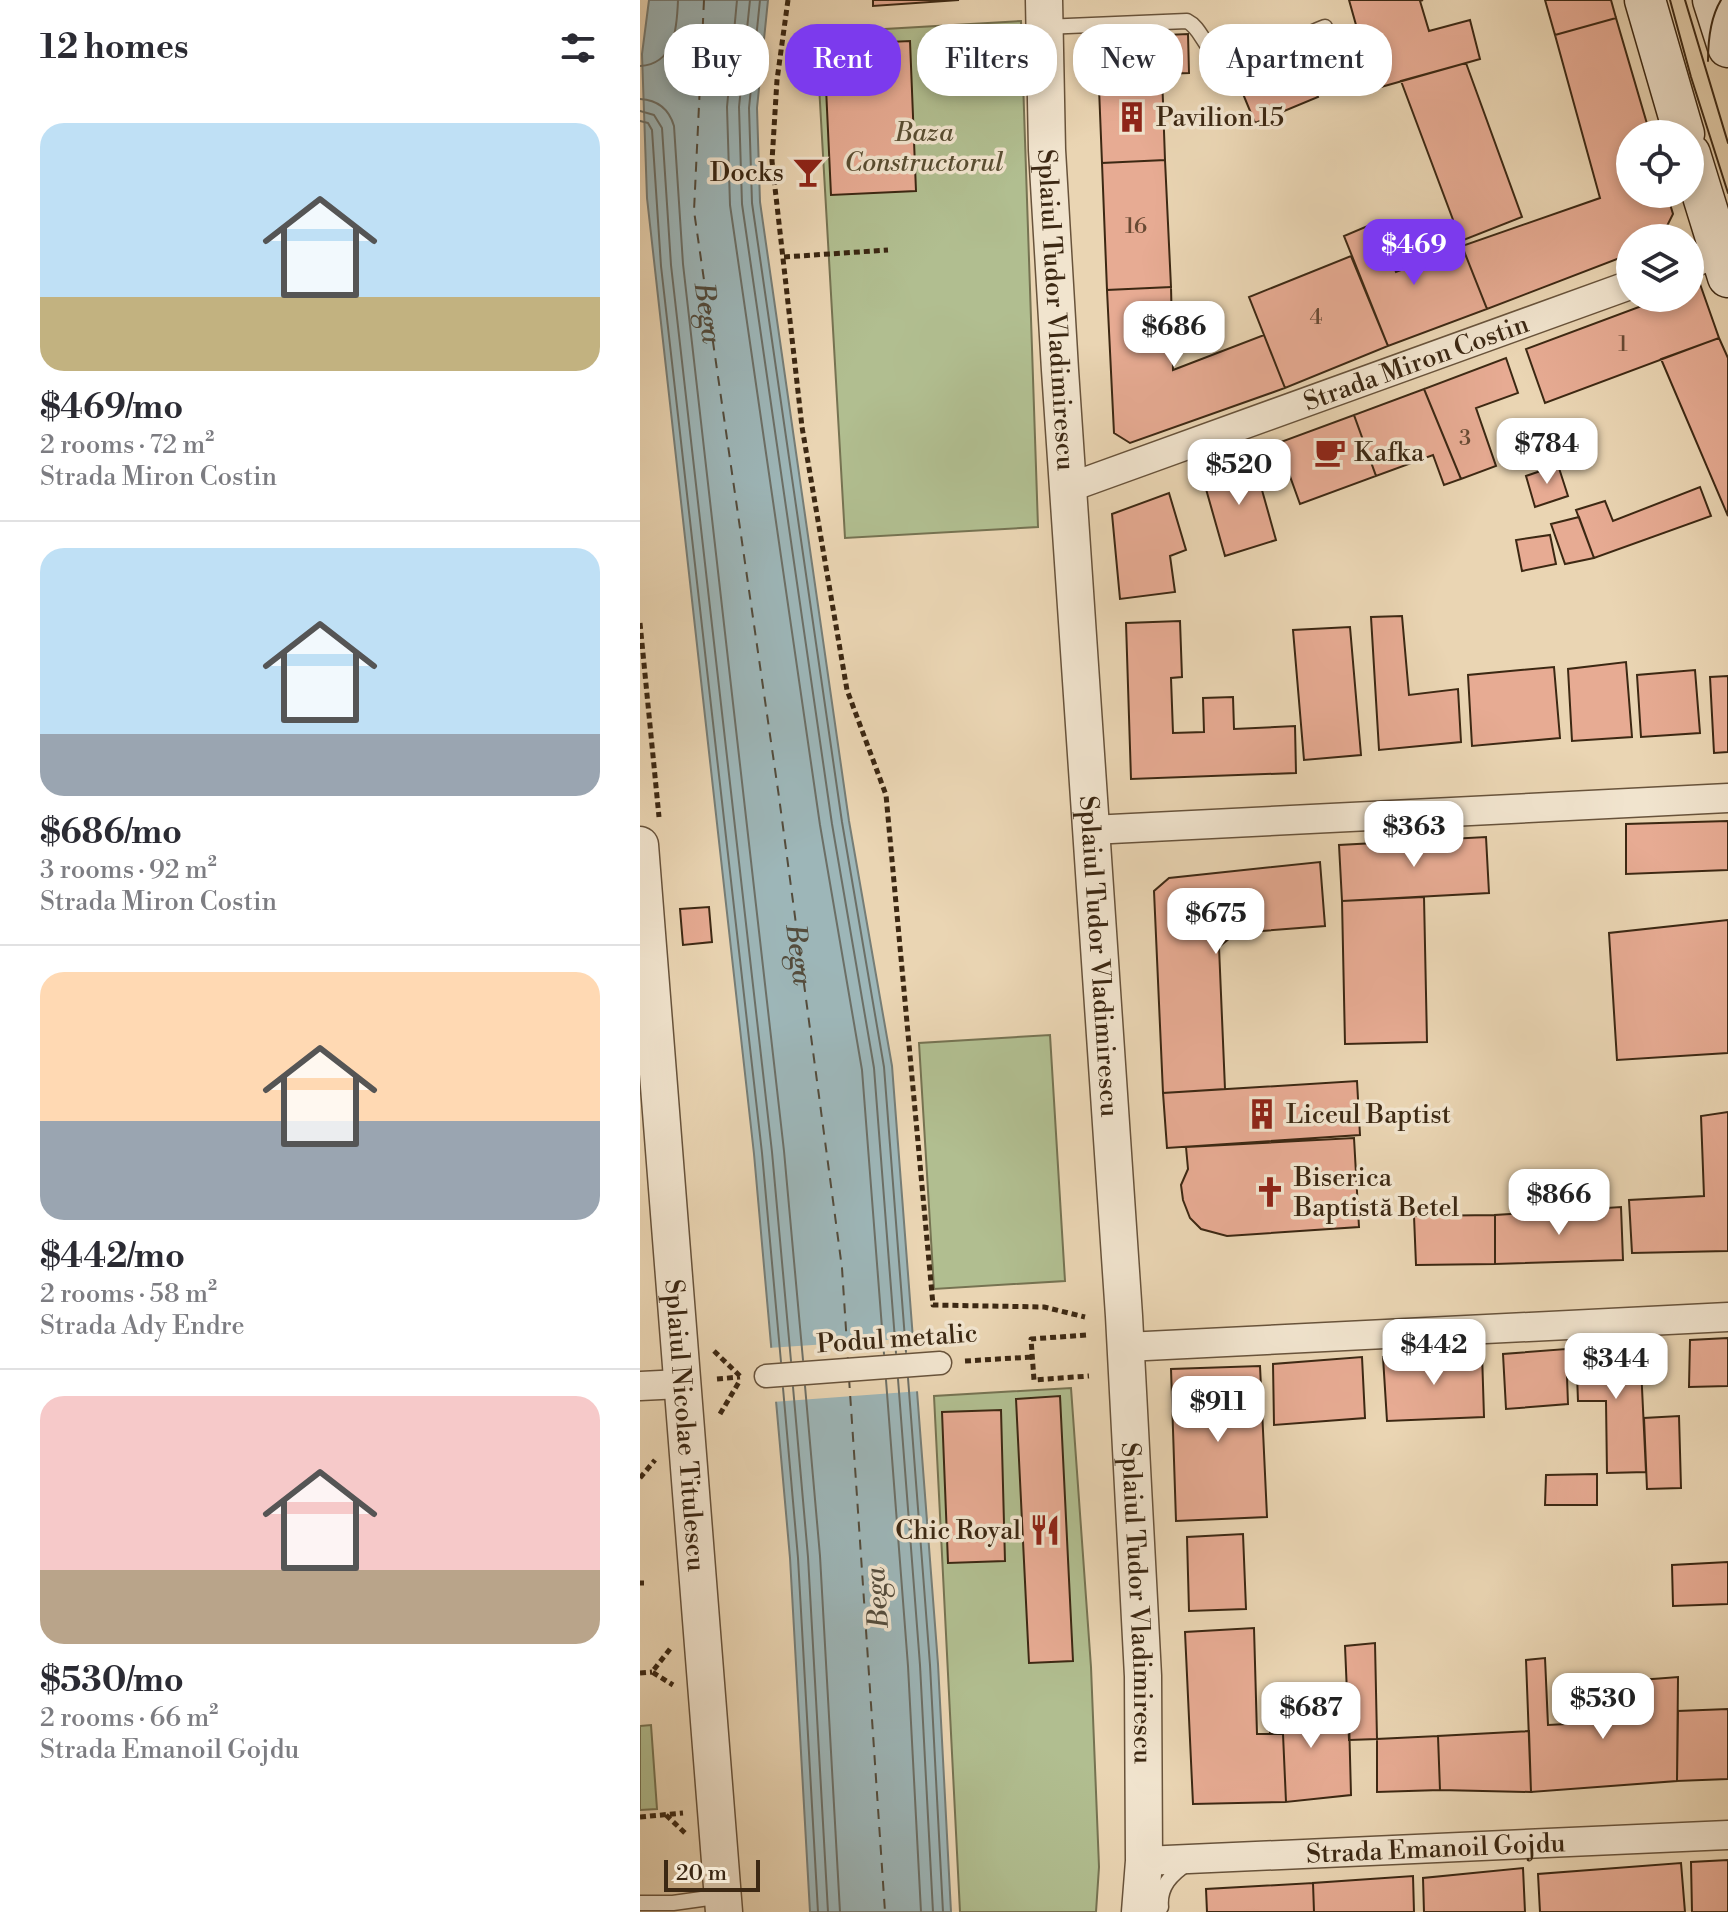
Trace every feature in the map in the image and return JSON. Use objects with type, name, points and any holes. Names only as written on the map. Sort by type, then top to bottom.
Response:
[{"type":"main road","points":[[1645,0],[1680,120]]},
{"type":"main road","points":[[1713,0],[1728,47]]},
{"type":"main road","points":[[1701,208],[1712,265]]},
{"type":"street","name":"Splaiul Tudor Vladimirescu","points":[[1043,14],[1047,150],[1068,488],[1126,1347],[1143,1676],[1150,1894]]},
{"type":"street","name":"Strada Miron Costin","points":[[1068,488],[1616,290]]},
{"type":"street","points":[[1091,830],[1728,798]]},
{"type":"street","name":"Splaiul Nicolae Titulescu","points":[[640,845],[724,1904]]},
{"type":"street","points":[[1126,1347],[1728,1317]]},
{"type":"street","name":"Podul metalic","points":[[766,1376],[940,1363]]},
{"type":"street","points":[[640,1386],[681,1384]]},
{"type":"street","name":"Strada Emanoil Gojdu","points":[[1150,1894],[1195,1859],[1728,1835]]},
{"type":"lane","points":[[1043,14],[1187,21],[1199,30]]},
{"type":"lane","points":[[1150,1894],[1160,1895],[1173,1874],[1195,1859]]},
{"type":"lane","points":[[640,1903],[724,1904]]},
{"type":"path","points":[[788,0],[777,80],[772,161],[802,427],[847,690],[886,795],[933,1305],[1044,1307],[1085,1317]]},
{"type":"path","points":[[784,257],[888,250]]},
{"type":"path","points":[[1086,1335],[1031,1339],[1032,1357],[1034,1380],[1089,1376]]},
{"type":"path","points":[[715,1350],[742,1377]]},
{"type":"path","name":"Podul metalic","points":[[940,1363],[1032,1357]]},
{"type":"path","points":[[717,1379],[742,1377]]},
{"type":"path","points":[[720,1414],[742,1377]]},
{"type":"path","points":[[640,1673],[652,1672]]},
{"type":"path","points":[[640,1817],[716,1809]]},
{"type":"green space","name":"Baza Constructorul","points":[[1021,21],[1021,24],[970,24]]},
{"type":"green space","name":"Baza Constructorul","points":[[917,27],[917,96],[1024,96],[1038,527],[845,538],[820,96],[901,96],[901,28]]},
{"type":"green space","points":[[1050,1035],[1065,1281],[934,1289],[919,1043]]},
{"type":"green space","points":[[1071,1388],[1091,1667],[1099,1867],[1096,1912],[960,1912],[934,1396]]},
{"type":"green space","points":[[651,1725],[657,1809],[640,1810],[640,1726]]},
{"type":"water","name":"Bega","points":[[649,0],[768,0],[766,24],[664,24],[664,96],[758,96],[760,202],[849,821],[892,1066],[938,1664],[951,1912],[810,1912],[790,1558],[754,1154],[647,198],[642,54]]},
{"type":"pier","points":[[917,1338],[921,1391],[772,1402],[768,1348]]},
{"type":"building","points":[[873,0],[959,0],[873,6]]},
{"type":"building","points":[[1349,0],[1423,0],[1420,1],[1429,31],[1470,20],[1480,59],[1392,84],[1392,24],[1356,24]]},
{"type":"building","points":[[1545,0],[1611,0],[1616,18],[1555,35]]},
{"type":"building","points":[[1616,18],[1646,120],[1616,120],[1616,208],[1671,208],[1673,214],[1668,224],[1616,224],[1616,259],[1487,309],[1462,246],[1600,198],[1555,35]]},
{"type":"building","points":[[1183,34],[1188,34],[1189,73],[1183,73]]},
{"type":"building","points":[[901,41],[910,41],[916,191],[831,195],[826,96],[901,96]]},
{"type":"building","points":[[1466,63],[1522,217],[1461,241],[1401,81]]},
{"type":"building","points":[[1099,96],[1163,96],[1165,160],[1102,163]]},
{"type":"building","points":[[1244,96],[1318,96],[1318,97],[1255,123]]},
{"type":"building","points":[[1165,160],[1171,287],[1107,290],[1102,163]]},
{"type":"building","points":[[1377,222],[1396,272],[1462,246],[1487,309],[1388,346],[1344,236]]},
{"type":"building","points":[[1351,256],[1388,346],[1285,388],[1249,297]]},
{"type":"building","points":[[1171,287],[1173,370],[1264,335],[1285,388],[1130,443],[1114,433],[1107,290]]},
{"type":"building","points":[[1704,295],[1719,338],[1545,403],[1526,349],[1625,312],[1704,312]]},
{"type":"building","points":[[1719,338],[1728,358],[1728,516],[1661,359]]},
{"type":"building","points":[[1506,358],[1518,393],[1476,408],[1496,466],[1461,479],[1424,389]]},
{"type":"building","points":[[1424,389],[1461,479],[1444,485],[1433,455],[1376,476],[1354,415]]},
{"type":"building","points":[[1354,415],[1376,476],[1300,504],[1278,443]]},
{"type":"building","points":[[1253,458],[1276,540],[1225,556],[1202,475]]},
{"type":"building","points":[[1558,465],[1568,496],[1535,507],[1526,476]]},
{"type":"building","points":[[1700,487],[1711,516],[1594,558],[1576,510],[1605,501],[1613,521]]},
{"type":"building","points":[[1169,493],[1186,550],[1170,556],[1175,592],[1120,599],[1112,514]]},
{"type":"building","points":[[1579,517],[1594,558],[1565,564],[1551,524]]},
{"type":"building","points":[[1550,535],[1556,564],[1522,571],[1516,540]]},
{"type":"building","points":[[1402,616],[1409,695],[1458,689],[1461,742],[1379,750],[1371,617]]},
{"type":"building","points":[[1180,621],[1182,677],[1171,678],[1173,733],[1204,732],[1203,698],[1233,697],[1234,729],[1295,726],[1296,773],[1131,779],[1126,623]]},
{"type":"building","points":[[1350,627],[1361,755],[1304,760],[1293,630]]},
{"type":"building","points":[[1626,662],[1632,737],[1572,741],[1568,669]]},
{"type":"building","points":[[1554,667],[1560,738],[1472,746],[1468,675]]},
{"type":"building","points":[[1695,670],[1700,733],[1641,737],[1637,675]]},
{"type":"building","points":[[1728,676],[1728,752],[1714,753],[1710,677]]},
{"type":"building","points":[[1728,821],[1728,870],[1626,874],[1626,824]]},
{"type":"building","points":[[1486,837],[1489,893],[1342,901],[1339,845]]},
{"type":"building","points":[[1320,862],[1325,926],[1236,933],[1219,947],[1225,1089],[1163,1093],[1154,891],[1169,878]]},
{"type":"building","points":[[1424,897],[1427,1042],[1345,1044],[1342,901]]},
{"type":"building","points":[[709,907],[712,942],[683,945],[680,909]]},
{"type":"building","points":[[1728,920],[1728,1053],[1617,1060],[1609,933]]},
{"type":"building","name":"Liceul Baptist","points":[[1357,1081],[1360,1135],[1167,1148],[1163,1093]]},
{"type":"building","points":[[1728,1112],[1728,1251],[1632,1253],[1629,1200],[1704,1196],[1701,1116]]},
{"type":"building","name":"Biserica Baptistă Betel","points":[[1354,1138],[1359,1227],[1227,1236],[1201,1229],[1190,1218],[1181,1185],[1188,1169],[1186,1147]]},
{"type":"building","points":[[1621,1207],[1623,1260],[1495,1264],[1495,1215]]},
{"type":"building","points":[[1495,1215],[1495,1264],[1416,1265],[1414,1216]]},
{"type":"building","points":[[1728,1338],[1728,1386],[1689,1387],[1690,1340]]},
{"type":"building","points":[[1640,1346],[1646,1472],[1607,1473],[1606,1401],[1578,1401],[1576,1347]]},
{"type":"building","points":[[1566,1349],[1568,1404],[1506,1409],[1503,1354]]},
{"type":"building","points":[[1482,1353],[1484,1417],[1387,1421],[1383,1357]]},
{"type":"building","points":[[1362,1357],[1365,1418],[1274,1425],[1273,1364]]},
{"type":"building","points":[[1260,1366],[1267,1517],[1176,1521],[1171,1369]]},
{"type":"building","name":"Chic Royal","points":[[1060,1396],[1073,1661],[1029,1663],[1016,1399]]},
{"type":"building","points":[[1001,1410],[1005,1561],[948,1563],[942,1412]]},
{"type":"building","points":[[1679,1416],[1681,1488],[1647,1489],[1644,1418]]},
{"type":"building","points":[[1597,1474],[1597,1505],[1545,1505],[1546,1475]]},
{"type":"building","points":[[1243,1534],[1246,1609],[1189,1611],[1187,1537]]},
{"type":"building","points":[[1728,1562],[1728,1604],[1673,1606],[1672,1565]]},
{"type":"building","points":[[1254,1628],[1257,1734],[1283,1734],[1286,1802],[1193,1804],[1185,1632]]},
{"type":"building","points":[[1375,1643],[1377,1739],[1349,1740],[1345,1646]]},
{"type":"building","points":[[1545,1658],[1548,1725],[1642,1720],[1640,1680],[1678,1677],[1677,1781],[1531,1792],[1526,1660]]},
{"type":"building","points":[[1309,1693],[1308,1722],[1349,1719],[1351,1795],[1286,1802],[1283,1734],[1270,1734],[1269,1694]]},
{"type":"building","points":[[1728,1709],[1728,1779],[1677,1781],[1678,1711]]},
{"type":"building","points":[[1529,1731],[1531,1792],[1440,1790],[1438,1736]]},
{"type":"building","points":[[1438,1736],[1440,1790],[1377,1792],[1377,1739]]},
{"type":"building","points":[[1728,1860],[1728,1912],[1692,1912],[1691,1862]]},
{"type":"building","points":[[1681,1863],[1685,1912],[1540,1912],[1538,1874]]},
{"type":"building","points":[[1523,1868],[1525,1912],[1424,1912],[1423,1878]]},
{"type":"building","points":[[1413,1876],[1414,1912],[1314,1912],[1313,1883]]},
{"type":"building","points":[[1313,1883],[1314,1912],[1207,1912],[1206,1889]]},
{"type":"ferry route","points":[[704,0],[694,211],[779,797],[842,1268],[848,1360]]},
{"type":"ferry route","points":[[849,1378],[885,1912]]},
{"type":"tram line","points":[[1670,0],[1728,193]]},
{"type":"tram line","points":[[1685,0],[1728,143]]},
{"type":"tram line","points":[[1708,61],[1710,29],[1721,0]]},
{"type":"place","name":"Pavilion 15","points":[[1132,117]]},
{"type":"place","name":"Docks","points":[[808,172]]},
{"type":"place","name":"Kafka","points":[[1330,452]]},
{"type":"place","name":"Liceul Baptist","points":[[1262,1114]]},
{"type":"place","name":"Biserica Baptistă Betel","points":[[1270,1192]]},
{"type":"place","name":"Chic Royal","points":[[1045,1530]]}]
